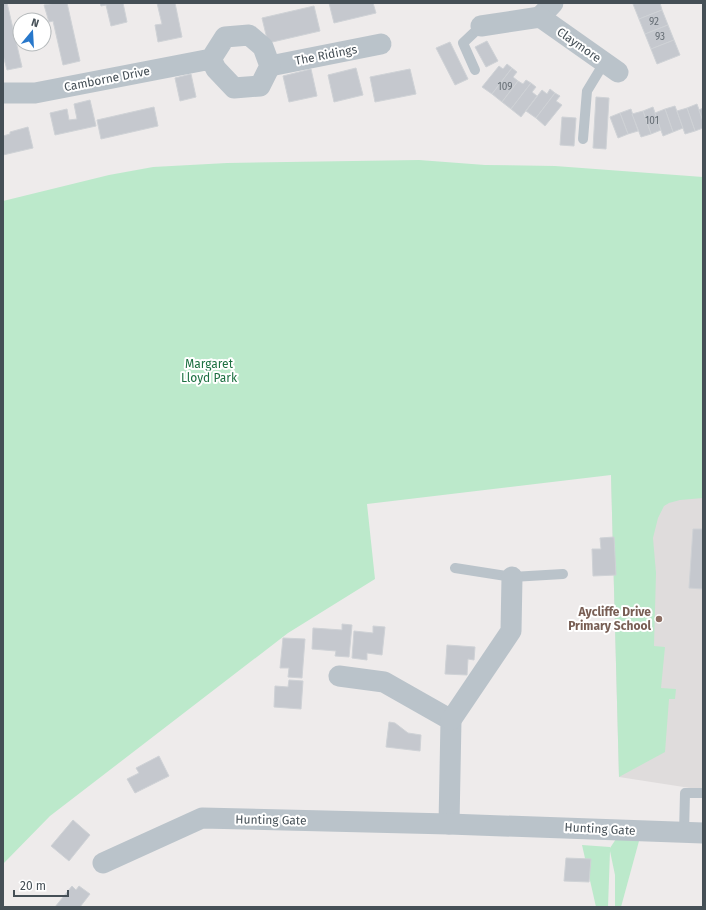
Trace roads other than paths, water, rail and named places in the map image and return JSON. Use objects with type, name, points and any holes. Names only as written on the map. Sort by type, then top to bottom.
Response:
[{"type":"street","name":"Claymore","points":[[481,26],[547,10],[611,67]]},
{"type":"street","points":[[249,35],[263,47],[270,66],[260,86],[234,88],[216,69],[211,59],[225,37],[249,35]]},
{"type":"street","name":"The Ridings","points":[[270,66],[381,44]]},
{"type":"street","name":"Camborne Drive","points":[[3,93],[35,93],[211,59]]},
{"type":"street","points":[[449,824],[450,720],[512,631],[512,577]]},
{"type":"street","points":[[339,676],[384,682],[450,720]]},
{"type":"street","name":"Hunting Gate","points":[[102,863],[202,818],[449,824],[693,833]]},
{"type":"lane","points":[[475,70],[463,43],[481,26]]},
{"type":"lane","points":[[583,139],[587,91],[611,67]]},
{"type":"lane","points":[[455,568],[512,577],[563,574]]},
{"type":"lane","points":[[693,833],[685,793],[703,793]]},
{"type":"place","name":"Aycliffe Drive Primary School","points":[[659,619]]},
{"type":"park label","name":"Margaret Lloyd Park","points":[[209,371]]}]
